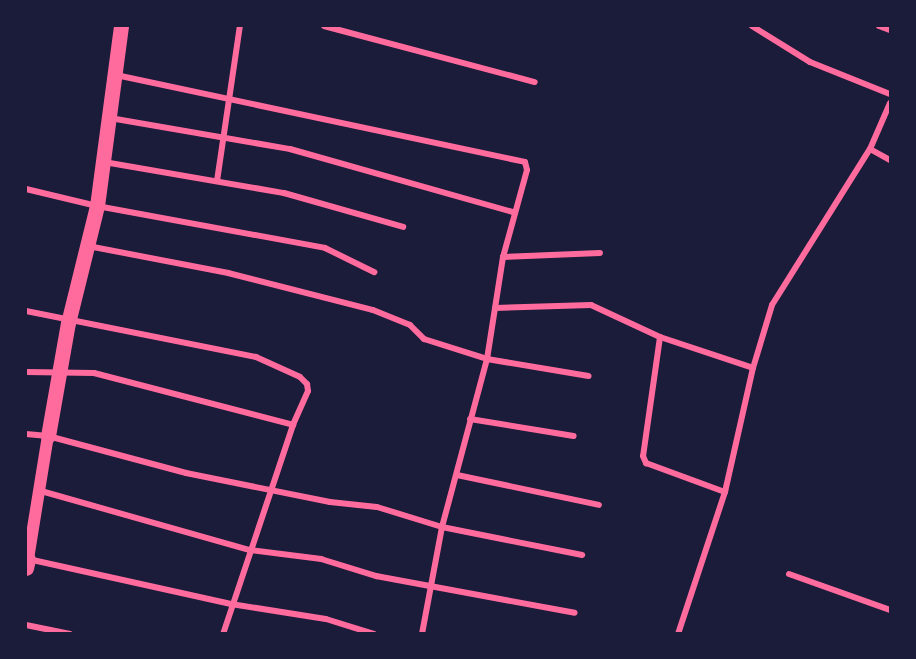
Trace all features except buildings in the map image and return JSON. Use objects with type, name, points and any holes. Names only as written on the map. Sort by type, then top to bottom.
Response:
[{"type":"main road","points":[[26,562],[41,491],[68,322],[97,206],[121,26]]},
{"type":"street","points":[[217,181],[240,26]]},
{"type":"street","points":[[324,26],[535,82]]},
{"type":"street","points":[[752,26],[810,62],[891,94]]},
{"type":"street","points":[[879,26],[891,30]]},
{"type":"street","points":[[115,74],[521,159],[527,170],[513,212],[503,257],[487,359],[442,527],[422,633]]},
{"type":"street","points":[[678,633],[725,492],[753,368],[772,304],[870,149],[891,103]]},
{"type":"street","points":[[110,118],[300,152],[513,212]]},
{"type":"street","points":[[870,149],[891,160]]},
{"type":"street","points":[[103,162],[285,193],[403,227]]},
{"type":"street","points":[[26,189],[97,206],[325,248],[374,272]]},
{"type":"street","points":[[88,246],[228,273],[373,310],[410,325],[424,339],[487,359],[590,376]]},
{"type":"street","points":[[503,257],[600,253]]},
{"type":"street","points":[[495,308],[591,305],[660,338],[753,368]]},
{"type":"street","points":[[26,311],[68,322],[256,357],[300,377],[309,391],[293,425],[249,550],[224,633]]},
{"type":"street","points":[[660,338],[643,456],[646,463],[725,492]]},
{"type":"street","points":[[26,372],[94,373],[293,425]]},
{"type":"street","points":[[470,418],[574,436]]},
{"type":"street","points":[[26,434],[48,436],[186,473],[330,502],[377,507],[442,527],[582,555]]},
{"type":"street","points":[[457,476],[599,505]]},
{"type":"street","points":[[41,491],[249,550],[321,559],[376,576],[575,613]]},
{"type":"street","points":[[26,562],[231,604],[326,620],[374,633]]},
{"type":"street","points":[[789,574],[891,610]]},
{"type":"street","points":[[26,626],[70,633]]}]
